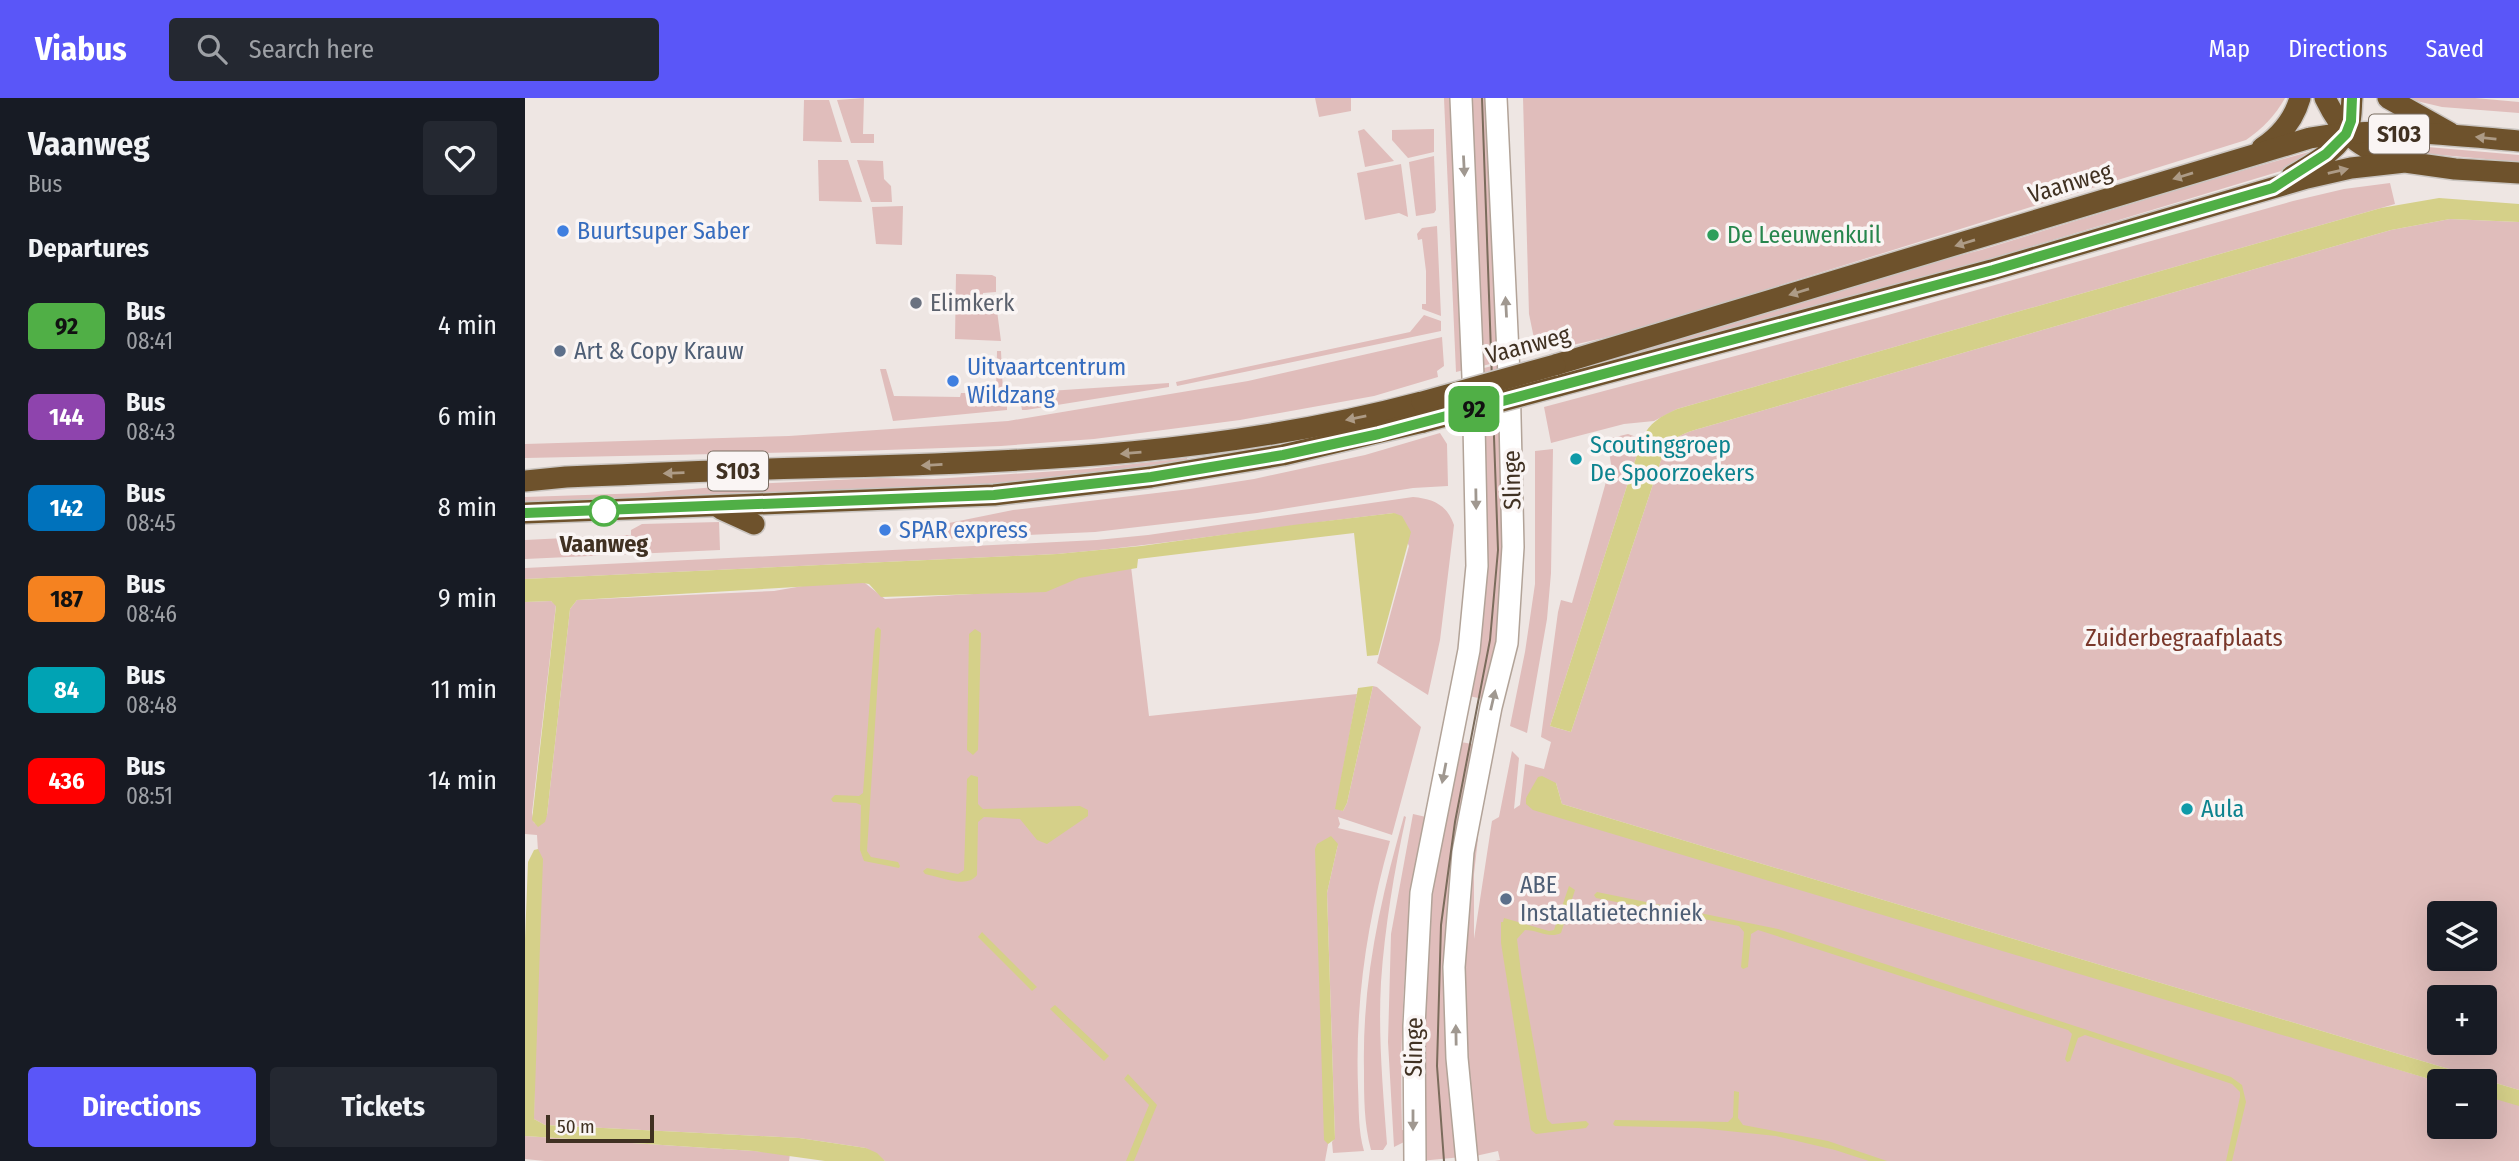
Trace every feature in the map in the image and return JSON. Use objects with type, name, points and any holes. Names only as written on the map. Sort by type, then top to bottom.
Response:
[{"type":"highway","points":[[2248,156],[2271,142],[2283,130],[2296,111],[2300,98]]},
{"type":"highway","points":[[2325,98],[2346,134],[2371,150],[2405,162]]},
{"type":"highway","points":[[2273,188],[2326,154],[2346,134],[2351,121],[2352,98]]},
{"type":"highway","points":[[2388,98],[2452,134]]},
{"type":"highway","name":"Vaanweg","points":[[1556,376],[1922,256],[2310,138],[2346,134],[2452,134],[2519,141]]},
{"type":"highway","name":"Vaanweg","points":[[525,513],[994,495],[1151,477],[1283,455],[1422,412],[1556,376],[1993,270],[2273,188],[2351,168],[2405,162],[2455,169],[2519,173]]},
{"type":"highway","name":"Vaanweg","points":[[525,481],[566,477],[932,465],[1133,453],[1284,432],[1376,414],[1422,412]]},
{"type":"highway","points":[[525,473],[566,477]]},
{"type":"highway","points":[[896,513],[925,499]]},
{"type":"highway","points":[[716,507],[754,524]]},
{"type":"main road","name":"Slinge","points":[[1415,1161],[1414,1026],[1421,893],[1469,650],[1477,566],[1473,377],[1461,98]]},
{"type":"main road","name":"Slinge","points":[[1467,1161],[1457,1058],[1454,967],[1463,852],[1485,734],[1507,643],[1514,547],[1510,375],[1496,98]]},
{"type":"main road","points":[[1453,726],[1485,734]]},
{"type":"green space","points":[[864,98],[863,134],[874,134],[874,143],[851,143],[837,100]]},
{"type":"green space","points":[[1315,98],[1351,98],[1351,111],[1319,117]]},
{"type":"green space","points":[[1444,98],[1457,98],[1468,369],[1456,372]]},
{"type":"green space","points":[[1465,98],[1490,98],[1501,361],[1475,368]]},
{"type":"green space","name":"De Leeuwenkuil","points":[[1523,98],[2285,98],[2268,121],[2246,140],[1617,335],[1537,353],[1529,314]]},
{"type":"green space","points":[[2404,98],[2475,98],[2519,102],[2519,113],[2442,107]]},
{"type":"green space","points":[[804,100],[829,100],[842,142],[803,141]]},
{"type":"green space","points":[[1364,129],[1394,161],[1365,167],[1358,131]]},
{"type":"green space","points":[[1434,129],[1434,152],[1408,158],[1392,140],[1392,130]]},
{"type":"green space","points":[[2405,145],[2519,155],[2519,162],[2408,152],[2404,148]]},
{"type":"green space","points":[[2316,150],[2295,166],[2281,171],[1884,291],[1556,377],[1555,373],[1875,277],[1981,250]]},
{"type":"green space","points":[[1434,156],[1436,210],[1434,213],[1416,216],[1409,162]]},
{"type":"green space","points":[[818,160],[848,160],[862,202],[819,201]]},
{"type":"green space","points":[[857,160],[883,161],[884,179],[891,186],[892,202],[871,202]]},
{"type":"green space","points":[[1401,164],[1408,217],[1399,213],[1365,220],[1357,173]]},
{"type":"green space","points":[[2390,183],[2395,204],[1677,409],[1654,421],[1624,424],[1551,443],[1544,407],[1888,315],[2293,201],[2344,189]]},
{"type":"green space","points":[[903,206],[902,245],[876,244],[872,207]]},
{"type":"green space","name":"Zuiderbegraafplaats","points":[[2450,219],[2519,222],[2519,1090],[2497,1083],[2497,1069],[2449,1069],[1562,804],[1556,783],[1526,798],[1526,802],[2427,1078],[2427,1139],[2497,1139],[2497,1092],[2519,1099],[2519,1161],[1495,1161],[1500,1160],[1498,1151],[1471,1157],[1465,975],[1476,837],[1474,939],[1492,821],[1499,817],[1512,751],[1519,758],[1514,809],[1520,805],[1525,764],[1544,769],[1551,742],[1541,737],[1558,612],[1561,600],[1572,603],[1611,464],[1607,439],[1628,434],[1642,439],[1550,726],[1571,732],[1663,454],[1675,439],[1699,429],[2391,230]]},
{"type":"green space","points":[[1437,226],[1441,316],[1422,309],[1422,304],[1426,304],[1426,271],[1422,239],[1418,240],[1417,234],[1422,228]]},
{"type":"green space","points":[[956,274],[996,277],[996,292],[983,293],[983,303],[996,303],[1001,341],[955,339]]},
{"type":"green space","points":[[1424,315],[1441,321],[1441,331],[1177,386],[1176,382],[1410,332]]},
{"type":"green space","points":[[1442,337],[1444,366],[1437,371],[1438,377],[1374,396],[1240,420],[1094,439],[1001,446],[525,458],[525,444],[789,436],[1008,421],[1248,381]]},
{"type":"green space","points":[[997,351],[1001,351],[1003,393],[1007,394],[1007,410],[893,421],[880,369],[886,369],[894,396],[960,397],[961,393],[996,393]]},
{"type":"green space","points":[[1500,364],[1506,488],[1500,641],[1483,699],[1464,695],[1480,369]]},
{"type":"green space","points":[[1169,383],[1169,387],[1026,410],[1022,410],[1019,393]]},
{"type":"green space","points":[[1440,433],[1447,444],[1448,486],[1413,488],[1257,513],[1095,532],[915,540],[915,524],[949,523],[1013,510],[1254,479],[1365,455]]},
{"type":"green space","points":[[1553,449],[1551,573],[1547,619],[1527,733],[1510,726],[1535,584],[1535,451]]},
{"type":"green space","points":[[1187,458],[1188,461],[1085,475],[943,488],[525,503],[525,497],[645,493],[751,484],[879,478],[934,479],[1088,469]]},
{"type":"green space","points":[[1413,497],[1439,504],[1448,512],[1454,525],[1440,640],[1428,695],[1377,663],[1409,546],[1394,513],[1057,554],[525,579],[525,568],[1097,540]]},
{"type":"green space","points":[[719,522],[720,550],[525,559],[525,540],[565,538],[566,541],[579,540],[579,537],[631,535],[631,530],[642,524]]},
{"type":"green space","points":[[1130,558],[1149,716],[1357,694],[1336,808],[1343,811],[1373,686],[1421,727],[1392,835],[1338,817],[1338,828],[1390,841],[1369,932],[1361,993],[1358,1087],[1364,1151],[1333,1153],[1332,1142],[1335,1138],[1327,893],[1338,844],[1323,888],[1329,1139],[1325,1161],[885,1161],[866,1148],[799,1138],[545,1125],[534,1119],[538,851],[537,835],[525,834],[525,602],[551,601],[556,605],[532,813],[534,823],[540,824],[547,815],[570,609],[577,600],[774,591],[837,580],[865,583],[885,599],[1042,590]]},
{"type":"green space","points":[[1461,742],[1472,744],[1477,752],[1466,806],[1462,1157],[1420,1161],[1428,887]]},
{"type":"green space","points":[[1413,814],[1426,817],[1413,895],[1405,972],[1402,1130],[1408,1131],[1408,1140],[1394,1147],[1388,1042],[1391,934]]},
{"type":"green space","points":[[1404,816],[1406,817],[1391,899],[1381,982],[1381,1043],[1387,1144],[1383,1150],[1371,1150],[1364,1100],[1364,1037],[1369,973],[1387,879]]},
{"type":"green space","points":[[525,1136],[790,1154],[789,1161],[545,1161],[525,1159]]},
{"type":"shaded area","points":[[2439,198],[2519,204],[2519,222],[2450,219],[2391,230],[1680,436],[1670,443],[1663,454],[1571,732],[1550,726],[1642,439],[1652,424],[1661,417],[1677,409],[2381,208]]},
{"type":"shaded area","points":[[1394,513],[1402,516],[1411,532],[1378,655],[1367,656],[1354,533],[1138,559],[1137,568],[1079,578],[1046,592],[881,597],[869,584],[863,583],[577,600],[570,609],[547,815],[545,822],[538,827],[532,820],[556,606],[551,601],[525,602],[525,579],[1057,554],[1141,546]]},
{"type":"shaded area","points":[[878,627],[881,630],[867,851],[871,857],[898,862],[899,868],[864,861],[860,850],[861,805],[833,802],[831,799],[835,795],[859,796],[863,793],[875,630]]},
{"type":"shaded area","points":[[975,629],[981,633],[978,750],[973,755],[967,750],[969,634]]},
{"type":"shaded area","points":[[1373,686],[1347,803],[1343,811],[1335,809],[1358,688]]},
{"type":"shaded area","points":[[971,775],[978,777],[978,804],[983,809],[1080,806],[1088,810],[1088,816],[1047,844],[1037,840],[1020,819],[984,817],[978,822],[977,875],[973,879],[960,882],[925,874],[923,871],[927,868],[958,874],[964,870],[967,779]]},
{"type":"shaded area","points":[[1542,776],[1556,783],[1562,804],[2449,1069],[2427,1069],[2427,1078],[1533,810],[1526,804],[1526,798],[1538,777]]},
{"type":"shaded area","points":[[1331,836],[1338,844],[1327,893],[1335,1139],[1328,1144],[1324,1140],[1315,849],[1317,844]]},
{"type":"shaded area","points":[[538,849],[543,859],[534,1119],[545,1125],[799,1138],[866,1148],[885,1161],[825,1161],[754,1151],[525,1136],[525,939],[528,862],[534,850]]},
{"type":"shaded area","points":[[1569,886],[1575,890],[1561,933],[1552,935],[1525,930],[1517,939],[1547,1119],[1552,1124],[1586,1121],[1589,1124],[1586,1128],[1536,1134],[1531,1130],[1501,943],[1501,922],[1504,918],[1549,931],[1554,930]]},
{"type":"shaded area","points":[[1597,892],[1778,929],[2231,1077],[2242,1085],[2246,1102],[2232,1161],[2226,1161],[2240,1092],[2232,1084],[2085,1035],[2078,1038],[2070,1061],[2067,1062],[2065,1059],[2072,1034],[2068,1030],[1758,930],[1751,934],[1748,967],[1743,969],[1744,932],[1739,926],[1596,898],[1594,895]]},
{"type":"shaded area","points":[[982,932],[1037,987],[1032,991],[978,937]]},
{"type":"shaded area","points":[[1055,1005],[1109,1056],[1104,1061],[1050,1009]]},
{"type":"shaded area","points":[[1128,1074],[1157,1105],[1134,1161],[1126,1161],[1149,1105],[1124,1079]]},
{"type":"shaded area","points":[[2497,1083],[2519,1090],[2519,1106],[2497,1100]]},
{"type":"shaded area","points":[[1734,1091],[1739,1092],[1738,1118],[1743,1125],[1828,1141],[1887,1161],[1869,1161],[1776,1136],[1699,1128],[1613,1124],[1615,1120],[1728,1122],[1733,1117]]},
{"type":"tram line","points":[[1444,1161],[1437,1066],[1441,925],[1455,822],[1490,640],[1498,550],[1482,98]]},
{"type":"bus line","name":"92","points":[[525,513],[994,495],[1151,477],[1283,455],[1379,434],[1993,270],[2273,188],[2326,154],[2339,142],[2349,129],[2352,98]]},
{"type":"place","name":"Buurtsuper Saber","points":[[563,231]]},
{"type":"place","name":"De Leeuwenkuil","points":[[1713,235]]},
{"type":"place","name":"Elimkerk","points":[[916,303]]},
{"type":"place","name":"Art & Copy Krauw","points":[[560,351]]},
{"type":"place","name":"Uitvaartcentrum Wildzang","points":[[953,381]]},
{"type":"place","name":"Scoutinggroep De Spoorzoekers","points":[[1576,459]]},
{"type":"place","name":"Vaanweg","points":[[604,511]]},
{"type":"place","name":"SPAR express","points":[[885,530]]},
{"type":"place","name":"Aula","points":[[2187,809]]},
{"type":"place","name":"ABE Installatietechniek","points":[[1506,899]]}]
